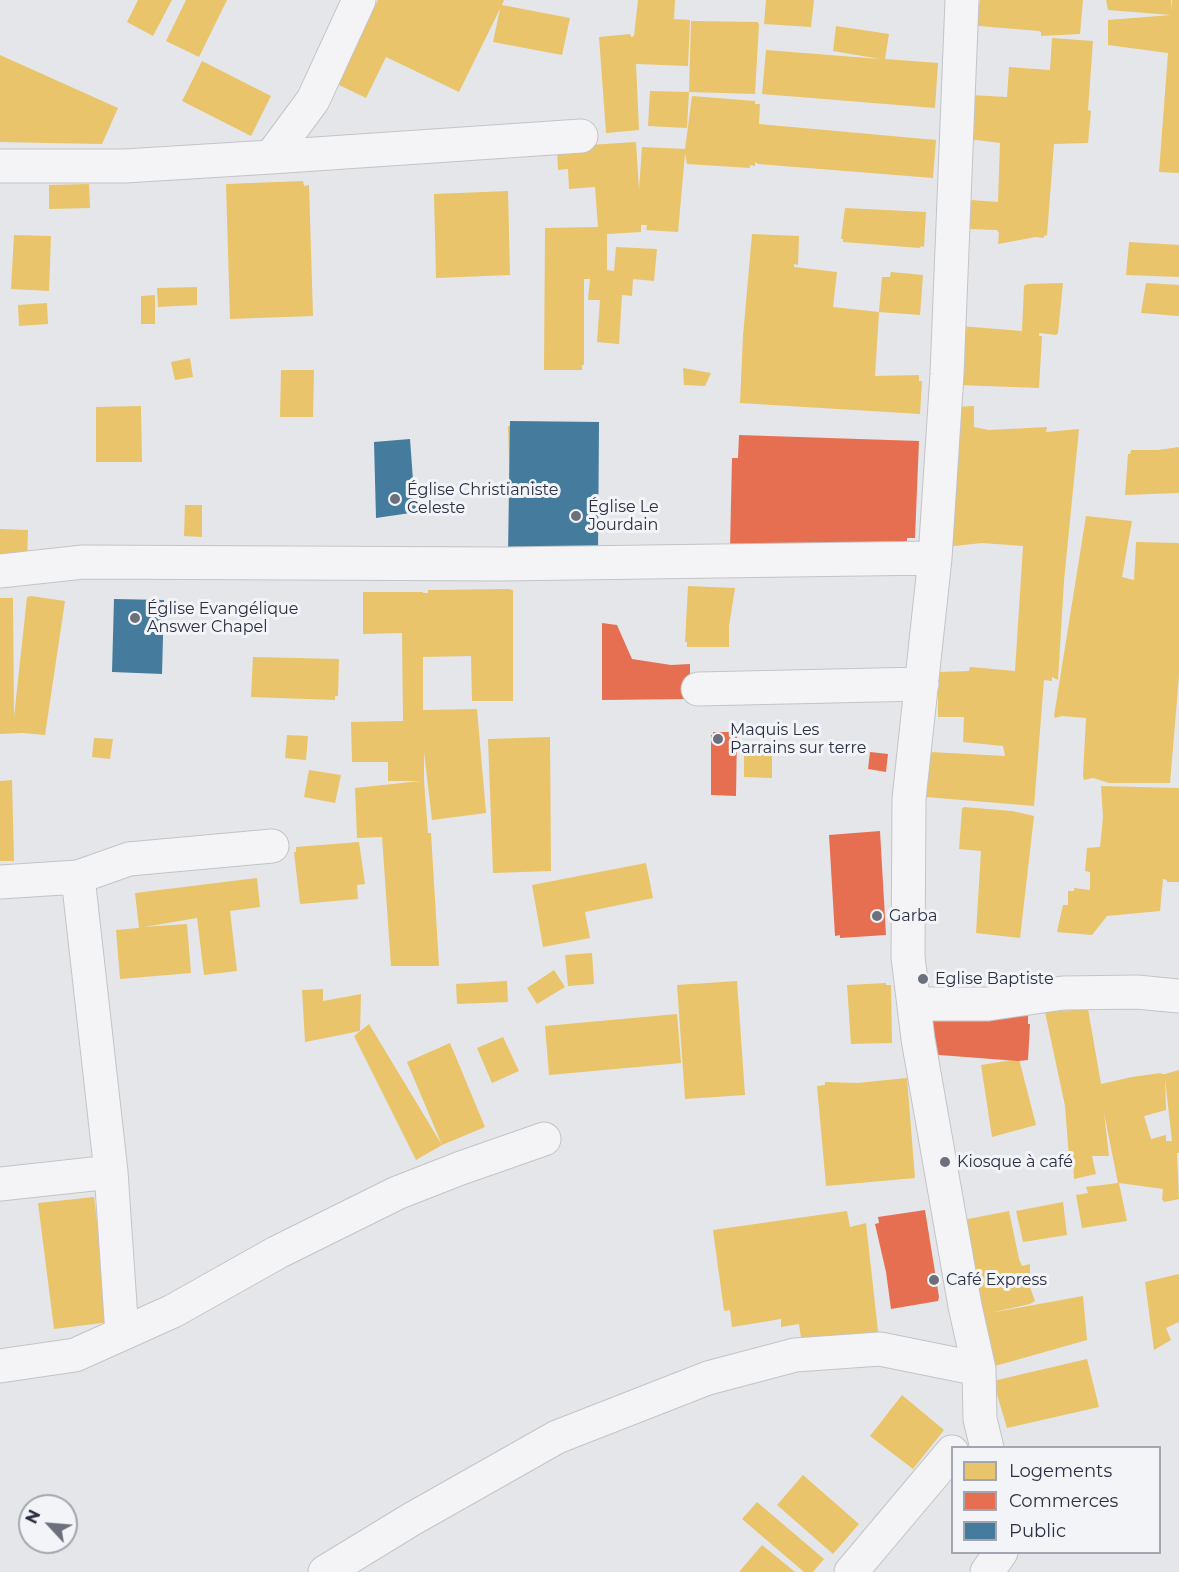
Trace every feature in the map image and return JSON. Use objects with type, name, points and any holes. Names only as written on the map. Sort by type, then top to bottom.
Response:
[{"type":"street","points":[[271,157],[313,100],[359,0]]},
{"type":"street","points":[[960,1446],[984,1433],[979,1369],[963,1294],[920,1050],[908,957],[909,799],[935,558],[947,374],[963,0]]},
{"type":"street","points":[[0,166],[125,166],[581,136]]},
{"type":"street","points":[[0,571],[83,562],[490,564],[935,558]]},
{"type":"street","points":[[698,689],[922,684]]},
{"type":"street","points":[[0,882],[78,877],[129,860],[272,846]]},
{"type":"street","points":[[78,877],[111,1172],[122,1334]]},
{"type":"street","points":[[914,1004],[988,1004],[1063,993],[1137,992],[1179,996]]},
{"type":"street","points":[[0,1366],[75,1355],[173,1311],[278,1252],[397,1193],[544,1139]]},
{"type":"street","points":[[0,1184],[111,1172]]},
{"type":"street","points":[[325,1572],[412,1519],[557,1437],[708,1378],[795,1355],[880,1349],[979,1369]]},
{"type":"street","points":[[851,1572],[951,1453]]},
{"type":"street","points":[[987,1572],[1000,1554]]},
{"type":"building: Logements","points":[[138,0],[172,0],[153,36],[127,22]]},
{"type":"building: Logements","points":[[186,0],[227,0],[199,57],[166,41]]},
{"type":"building: Logements","points":[[378,0],[504,0],[502,5],[570,18],[562,55],[493,42],[500,9],[459,92],[386,57],[366,98],[333,82],[358,41]]},
{"type":"building: Logements","points":[[638,0],[675,0],[674,19],[690,20],[688,66],[636,64],[639,130],[606,133],[599,37],[630,34],[631,37],[634,36]]},
{"type":"building: Logements","points":[[766,0],[814,0],[811,27],[764,24]]},
{"type":"building: Logements","points":[[980,0],[1083,0],[1080,34],[1041,36],[1039,31],[979,26],[976,24]]},
{"type":"building: Logements","points":[[1106,0],[1171,0],[1171,10],[1172,0],[1179,0],[1179,173],[1159,172],[1168,53],[1108,45],[1108,20],[1171,15],[1108,10]]},
{"type":"building: Logements","points":[[691,21],[757,22],[759,24],[755,94],[689,92]]},
{"type":"building: Logements","points":[[836,26],[889,34],[885,59],[938,63],[935,108],[762,94],[766,50],[880,59],[833,51]]},
{"type":"building: Logements","points":[[1052,38],[1093,41],[1088,143],[1054,144],[1047,235],[1044,238],[1036,237],[998,244],[997,230],[969,229],[971,200],[998,202],[1000,143],[969,139],[971,95],[1007,97],[1009,67],[1050,70]]},
{"type":"building: Logements","points":[[0,55],[118,108],[102,144],[0,142]]},
{"type":"building: Logements","points":[[202,61],[271,96],[251,136],[182,101]]},
{"type":"building: Logements","points":[[650,91],[689,92],[687,128],[648,126]]},
{"type":"building: Logements","points":[[692,96],[755,101],[755,104],[760,104],[759,124],[936,140],[933,178],[755,162],[755,166],[750,165],[750,168],[687,164],[685,154],[678,232],[646,230],[647,225],[641,225],[641,232],[607,234],[607,270],[614,271],[616,247],[657,249],[654,281],[633,279],[632,296],[622,295],[619,344],[597,342],[600,300],[588,300],[590,279],[584,279],[584,365],[582,365],[582,370],[544,370],[545,228],[598,227],[595,187],[569,189],[568,169],[558,170],[557,147],[636,142],[639,190],[642,147],[685,149]]},
{"type":"building: Logements","points":[[303,181],[304,186],[309,185],[313,316],[230,319],[226,184]]},
{"type":"building: Logements","points":[[89,184],[90,208],[49,209],[49,185]]},
{"type":"building: Logements","points":[[508,191],[510,275],[436,278],[434,194]]},
{"type":"building: Logements","points":[[845,208],[926,212],[924,247],[843,242],[841,239]]},
{"type":"building: Logements","points":[[752,234],[799,236],[798,265],[794,264],[794,267],[837,272],[833,307],[879,312],[875,376],[919,375],[919,381],[922,381],[920,414],[740,403]]},
{"type":"building: Logements","points":[[14,235],[51,236],[49,291],[11,289]]},
{"type":"building: Logements","points":[[1129,242],[1179,245],[1179,277],[1126,275]]},
{"type":"building: Logements","points":[[891,272],[923,275],[920,315],[879,312],[882,277],[890,277]]},
{"type":"building: Logements","points":[[1063,283],[1058,333],[1056,335],[1039,333],[1039,336],[1042,336],[1039,388],[959,385],[960,326],[1022,331],[1024,286]]},
{"type":"building: Logements","points":[[1146,283],[1179,285],[1179,316],[1141,313]]},
{"type":"building: Logements","points":[[197,287],[197,305],[158,307],[157,288]]},
{"type":"building: Logements","points":[[155,295],[155,324],[141,324],[141,296]]},
{"type":"building: Logements","points":[[47,303],[48,324],[19,326],[18,305]]},
{"type":"building: Logements","points":[[190,358],[193,377],[175,380],[171,362]]},
{"type":"building: Logements","points":[[683,368],[711,373],[705,386],[684,385]]},
{"type":"building: Logements","points":[[281,370],[314,370],[313,417],[280,417]]},
{"type":"building: Logements","points":[[141,406],[142,462],[96,462],[96,407]]},
{"type":"building: Logements","points":[[974,406],[974,427],[989,430],[1047,427],[1046,432],[1079,429],[1064,581],[1058,680],[1052,677],[1052,681],[1044,680],[1034,806],[926,797],[930,752],[1005,756],[1003,746],[963,742],[964,717],[938,717],[938,672],[969,671],[970,667],[1015,671],[1023,546],[982,543],[936,548],[956,407]]},
{"type":"building: Logements","points":[[541,425],[545,551],[512,552],[508,426]]},
{"type":"building: Logements","points":[[1179,447],[1179,493],[1125,495],[1128,454],[1131,450]]},
{"type":"building: Logements","points":[[185,505],[202,505],[202,537],[184,536]]},
{"type":"building: Logements","points":[[1086,516],[1132,521],[1122,577],[1134,580],[1136,542],[1179,543],[1179,676],[1170,783],[1109,783],[1093,778],[1084,780],[1086,718],[1062,716],[1055,718],[1054,716]]},
{"type":"building: Logements","points":[[0,529],[28,530],[27,561],[0,561]]},
{"type":"building: Logements","points":[[688,586],[735,588],[729,626],[729,647],[687,647],[687,642],[685,642]]},
{"type":"building: Logements","points":[[428,590],[513,590],[513,701],[472,701],[471,656],[423,657],[423,710],[477,709],[486,813],[432,820],[424,752],[424,781],[428,833],[431,833],[439,966],[391,966],[382,837],[357,838],[355,788],[421,781],[388,781],[388,762],[352,762],[351,722],[403,721],[402,633],[363,634],[363,592],[428,593]]},
{"type":"building: Logements","points":[[27,597],[65,601],[45,735],[0,734],[0,598],[13,598],[14,717]]},
{"type":"building: Logements","points":[[253,657],[339,659],[338,696],[335,696],[335,700],[251,697]]},
{"type":"building: Logements","points":[[287,735],[308,736],[306,760],[285,758]]},
{"type":"building: Logements","points":[[550,737],[551,871],[493,873],[488,739]]},
{"type":"building: Logements","points":[[94,738],[113,739],[110,759],[92,757]]},
{"type":"building: Logements","points":[[744,746],[772,746],[772,778],[744,777]]},
{"type":"building: Logements","points":[[309,770],[341,775],[335,803],[304,797]]},
{"type":"building: Logements","points":[[12,780],[14,861],[0,861],[0,781]]},
{"type":"building: Logements","points":[[1101,786],[1179,788],[1179,882],[1167,882],[1163,879],[1160,911],[1107,916],[1092,935],[1057,932],[1063,905],[1068,905],[1068,891],[1074,891],[1074,888],[1090,890],[1090,872],[1085,871],[1087,848],[1100,847],[1103,817]]},
{"type":"building: Logements","points":[[964,807],[1012,811],[1034,816],[1020,938],[976,933],[981,851],[959,849]]},
{"type":"building: Logements","points":[[359,842],[365,884],[357,885],[358,899],[300,904],[294,852],[296,852],[296,847]]},
{"type":"building: Logements","points":[[646,863],[653,898],[585,912],[590,938],[543,947],[532,885]]},
{"type":"building: Logements","points":[[257,878],[260,907],[230,911],[237,971],[204,975],[197,918],[144,927],[187,924],[191,973],[120,979],[116,930],[139,928],[135,893]]},
{"type":"building: Logements","points":[[592,953],[594,984],[568,986],[565,955]]},
{"type":"building: Logements","points":[[554,970],[565,987],[537,1004],[527,988]]},
{"type":"building: Logements","points":[[507,981],[508,1002],[457,1004],[456,984]]},
{"type":"building: Logements","points":[[737,981],[745,1095],[685,1099],[677,985]]},
{"type":"building: Logements","points":[[886,983],[886,985],[891,985],[892,1043],[851,1044],[847,985]]},
{"type":"building: Logements","points":[[323,989],[323,1001],[361,994],[360,1031],[305,1042],[302,990]]},
{"type":"building: Logements","points":[[1088,1009],[1101,1084],[1179,1070],[1179,1153],[1177,1153],[1179,1199],[1164,1202],[1163,1189],[1119,1183],[1127,1221],[1082,1228],[1076,1195],[1088,1193],[1086,1187],[1118,1183],[1104,1113],[1109,1156],[1092,1156],[1096,1174],[1074,1179],[1073,1156],[1069,1157],[1065,1106],[1045,1012]],"holes":[[[1165,1079],[1172,1141],[1166,1141],[1166,1135],[1151,1139],[1144,1116],[1166,1110]]]},
{"type":"building: Logements","points":[[677,1014],[681,1063],[549,1075],[545,1026]]},
{"type":"building: Logements","points":[[369,1024],[442,1145],[416,1160],[354,1036]]},
{"type":"building: Logements","points":[[503,1037],[519,1071],[492,1083],[477,1048]]},
{"type":"building: Logements","points":[[450,1043],[485,1127],[442,1145],[407,1062]]},
{"type":"building: Logements","points":[[1019,1059],[1036,1125],[992,1137],[981,1065]]},
{"type":"building: Logements","points":[[907,1078],[915,1178],[826,1186],[817,1086],[825,1085],[825,1082],[857,1083]]},
{"type":"building: Logements","points":[[94,1197],[110,1322],[54,1329],[38,1203]]},
{"type":"building: Logements","points":[[1063,1202],[1067,1235],[1023,1242],[1016,1211]]},
{"type":"building: Logements","points":[[847,1211],[850,1227],[866,1223],[880,1349],[802,1344],[799,1324],[781,1327],[781,1319],[732,1327],[730,1310],[724,1311],[713,1230]]},
{"type":"building: Logements","points":[[1009,1211],[1019,1259],[1022,1266],[1030,1264],[1030,1287],[1035,1301],[990,1313],[1083,1296],[1087,1340],[995,1366],[981,1314],[963,1220]]},
{"type":"building: Logements","points":[[1179,1274],[1179,1322],[1166,1328],[1171,1340],[1154,1350],[1145,1282]]},
{"type":"building: Logements","points":[[1087,1359],[1099,1407],[1007,1428],[993,1381]]},
{"type":"building: Logements","points":[[902,1395],[944,1430],[913,1469],[870,1436]]},
{"type":"building: Logements","points":[[803,1475],[859,1524],[833,1554],[777,1505]]},
{"type":"building: Logements","points":[[757,1502],[824,1559],[813,1572],[804,1572],[742,1519]]},
{"type":"building: Logements","points":[[762,1545],[795,1572],[739,1572]]},
{"type":"building: Commerces","points":[[739,435],[919,441],[915,538],[907,538],[907,552],[730,549],[732,458],[738,458]]},
{"type":"building: Commerces","points":[[602,623],[617,625],[632,659],[671,665],[690,664],[690,699],[602,700]]},
{"type":"building: Commerces","points":[[713,732],[737,732],[736,796],[711,795],[711,735]]},
{"type":"building: Commerces","points":[[870,752],[888,754],[886,772],[868,769]]},
{"type":"building: Commerces","points":[[880,831],[886,935],[840,938],[840,935],[835,936],[829,835]]},
{"type":"building: Commerces","points":[[927,1014],[1028,1016],[1028,1024],[1030,1024],[1028,1060],[926,1054]]},
{"type":"building: Commerces","points":[[925,1210],[938,1301],[891,1309],[886,1272],[875,1224],[879,1223],[878,1217]]},
{"type":"building: Public","points":[[510,421],[599,422],[598,556],[508,555]]},
{"type":"building: Public","points":[[410,439],[417,512],[376,518],[374,442]]},
{"type":"building: Public","points":[[114,599],[164,600],[162,674],[112,672]]},
{"type":"place","name":"Église Christianiste Celeste","points":[[395,499]]},
{"type":"place","name":"Église Le Jourdain","points":[[576,516]]},
{"type":"place","name":"Église Evangélique Answer Chapel","points":[[135,618]]},
{"type":"place","name":"Maquis Les Parrains sur terre","points":[[718,739]]},
{"type":"place","name":"Garba","points":[[877,916]]},
{"type":"place","name":"Eglise Baptiste","points":[[923,979]]},
{"type":"place","name":"Kiosque à café","points":[[945,1162]]},
{"type":"place","name":"Café Express","points":[[934,1280]]}]
